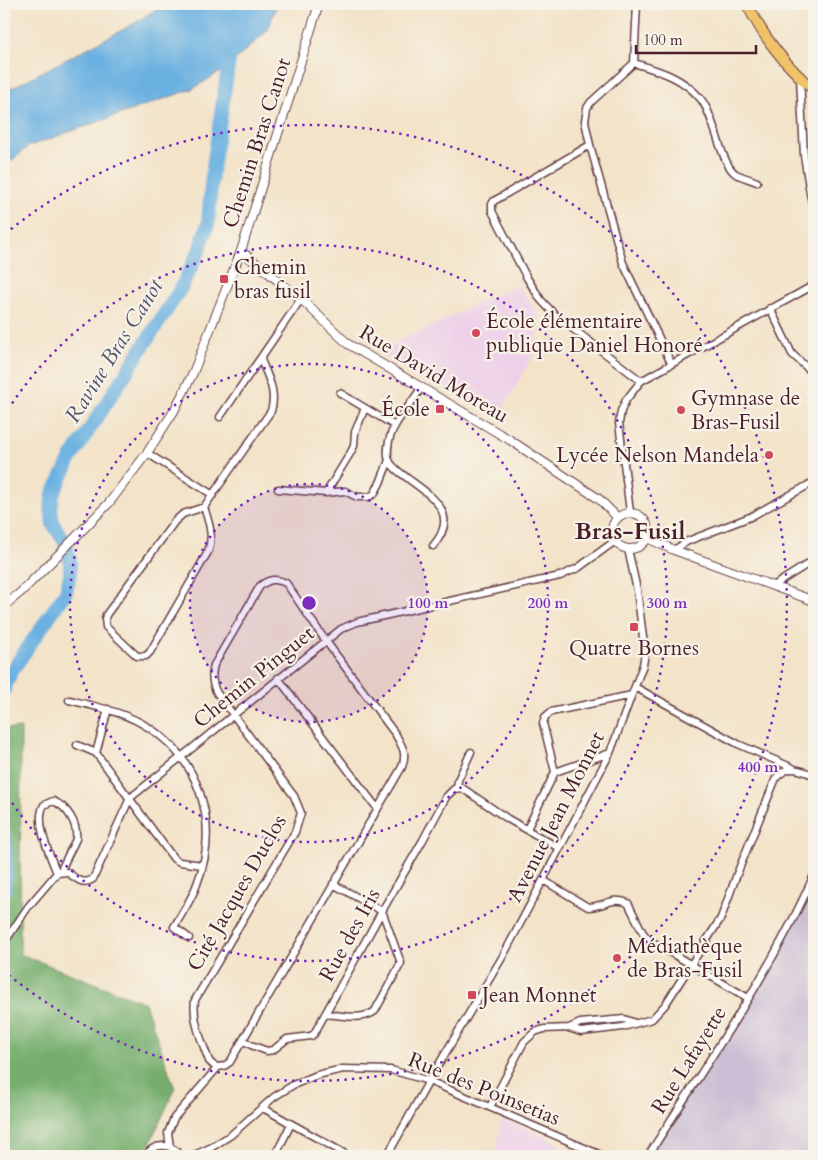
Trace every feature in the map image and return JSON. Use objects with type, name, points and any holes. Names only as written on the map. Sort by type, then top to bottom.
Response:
[{"type":"main road","points":[[747,4],[771,45],[800,78],[814,90]]},
{"type":"street","name":"Chemin Bras Canot","points":[[4,606],[56,558],[109,502],[148,453],[174,411],[193,373],[241,251],[319,4]]},
{"type":"street","points":[[637,4],[634,63],[591,102],[587,108],[585,121],[625,270],[671,363]]},
{"type":"street","points":[[634,63],[677,78],[702,100],[714,123],[723,153],[731,169],[735,174],[757,182]]},
{"type":"street","points":[[800,78],[804,155],[814,212]]},
{"type":"street","points":[[590,145],[494,201],[492,211],[527,278],[541,300],[555,315],[641,381]]},
{"type":"street","points":[[807,176],[814,160]]},
{"type":"street","name":"Rue David Moreau","points":[[241,251],[301,299],[348,344],[510,440],[599,499],[617,517]]},
{"type":"street","points":[[630,512],[619,423],[621,411],[626,400],[641,381],[814,285]]},
{"type":"street","points":[[220,417],[261,360],[301,299]]},
{"type":"street","points":[[770,308],[792,354],[814,374]]},
{"type":"street","points":[[204,507],[212,538],[208,552],[150,652],[146,656],[137,656],[106,627],[106,615],[175,521],[183,514],[204,507],[271,411],[274,398],[272,386],[261,360]]},
{"type":"street","points":[[278,490],[326,493],[345,492],[369,497],[374,494],[385,474],[389,460],[388,443],[396,426],[421,388]]},
{"type":"street","points":[[340,393],[396,426]]},
{"type":"street","points":[[326,493],[354,446],[356,432],[364,408]]},
{"type":"street","points":[[148,453],[213,494]]},
{"type":"street","points":[[389,460],[398,470],[439,504],[444,512],[445,522],[439,538],[433,546]]},
{"type":"street","points":[[674,550],[688,541],[750,517],[814,482]]},
{"type":"street","points":[[630,512],[638,514],[645,520],[649,532],[642,545],[637,548],[628,549],[621,547],[615,542],[612,530],[617,517],[630,512]]},
{"type":"street","points":[[647,538],[674,550],[814,601]]},
{"type":"street","name":"Chemin Pinguet","points":[[58,872],[67,872],[82,882],[93,879],[130,798],[341,629],[357,622],[560,576],[578,568],[615,542]]},
{"type":"street","name":"Avenue Jean Monnet","points":[[387,1156],[503,956],[610,753],[643,666],[645,653],[637,590],[628,549]]},
{"type":"street","points":[[773,586],[814,560]]},
{"type":"street","name":"Cité Jacques Duclos","points":[[272,579],[286,583],[326,640],[396,735],[404,750],[405,758],[402,767],[230,1062],[218,1067],[209,1061],[195,1022],[195,1000],[295,832],[301,813],[294,796],[216,693],[213,686],[212,672],[214,665],[260,586],[272,579]]},
{"type":"street","points":[[278,678],[377,808]]},
{"type":"street","points":[[635,688],[738,744],[814,775]]},
{"type":"street","points":[[528,830],[554,772],[543,723],[545,717],[551,712],[632,695]]},
{"type":"street","points":[[69,700],[132,718],[152,729],[182,756],[194,776],[200,790],[207,826],[206,848],[197,884],[174,927],[189,938]]},
{"type":"street","points":[[96,753],[108,710]]},
{"type":"street","points":[[77,745],[96,753],[176,861],[202,865]]},
{"type":"street","name":"Rue des Iris","points":[[243,1040],[260,1049],[273,1050],[287,1039],[311,1036],[446,797],[457,788],[458,780],[472,752]]},
{"type":"street","points":[[554,772],[610,753]]},
{"type":"street","points":[[490,1108],[524,1042],[530,1035],[544,1029],[569,1028],[580,1023],[624,1019],[635,1023],[647,1021],[656,1015],[692,965],[721,918],[776,778],[786,770],[793,768]]},
{"type":"street","points":[[457,788],[462,788],[559,848]]},
{"type":"street","points":[[4,943],[28,907],[58,872],[76,839],[77,833],[64,807],[60,803],[53,801],[44,805],[41,814],[44,842],[58,872]]},
{"type":"street","name":"Rue Lafayette","points":[[648,1156],[748,998],[799,911],[814,876]]},
{"type":"street","points":[[543,880],[588,907],[595,907],[613,900],[628,903],[643,933],[649,940],[748,998]]},
{"type":"street","points":[[325,1014],[363,1016],[371,1014],[375,1011],[401,963],[382,910],[333,884]]},
{"type":"street","name":"Cité Jacques Duclos","points":[[145,1156],[149,1151],[158,1146],[168,1133],[174,1118],[218,1067]]},
{"type":"street","name":"Rue des Poinsetias","points":[[179,1155],[194,1155],[231,1136],[274,1097],[293,1085],[317,1075],[343,1069],[391,1070],[429,1081],[603,1156]]},
{"type":"street","points":[[263,1108],[349,1156]]},
{"type":"street","points":[[275,1156],[291,1124]]},
{"type":"street","points":[[168,1133],[170,1147]]},
{"type":"street","points":[[158,1146],[170,1147],[179,1155]]},
{"type":"shaded area","name":"École élémentaire publique Daniel Honoré","points":[[517,285],[539,314],[532,357],[500,414],[404,368],[377,352]]},
{"type":"shaded area","points":[[814,857],[814,1156],[644,1156],[748,998],[799,911]]},
{"type":"shaded area","points":[[502,1118],[558,1143],[557,1156],[495,1156]]},
{"type":"green space","points":[[21,728],[20,954],[145,1003],[175,1089],[144,1156],[4,1156],[4,729]]},
{"type":"water","points":[[165,4],[277,4],[268,30],[225,69],[192,89],[29,146],[4,167],[4,92],[128,27]]},
{"type":"waterway","name":"Ravine Bras Canot","points":[[4,690],[11,672],[66,592],[70,574],[70,560],[65,542],[53,524],[51,508],[53,494],[71,458],[181,288],[199,251],[208,224],[212,173],[231,48]]},
{"type":"waterway","name":"Ravine Bras Canot","points":[[4,835],[6,868],[4,891]]},
{"type":"place","name":"Chemin bras fusil","points":[[224,279]]},
{"type":"place","name":"École élémentaire publique Daniel Honoré","points":[[476,333]]},
{"type":"place","name":"École","points":[[440,409]]},
{"type":"place","name":"Gymnase de Bras-Fusil","points":[[681,410]]},
{"type":"place","name":"Lycée Nelson Mandela","points":[[769,455]]},
{"type":"place","name":"Quatre Bornes","points":[[634,627]]},
{"type":"place","name":"Médiathèque de Bras-Fusil","points":[[617,958]]},
{"type":"place","name":"Jean Monnet","points":[[472,995]]},
{"type":"district","name":"Bras-Fusil","points":[[630,531]]}]
